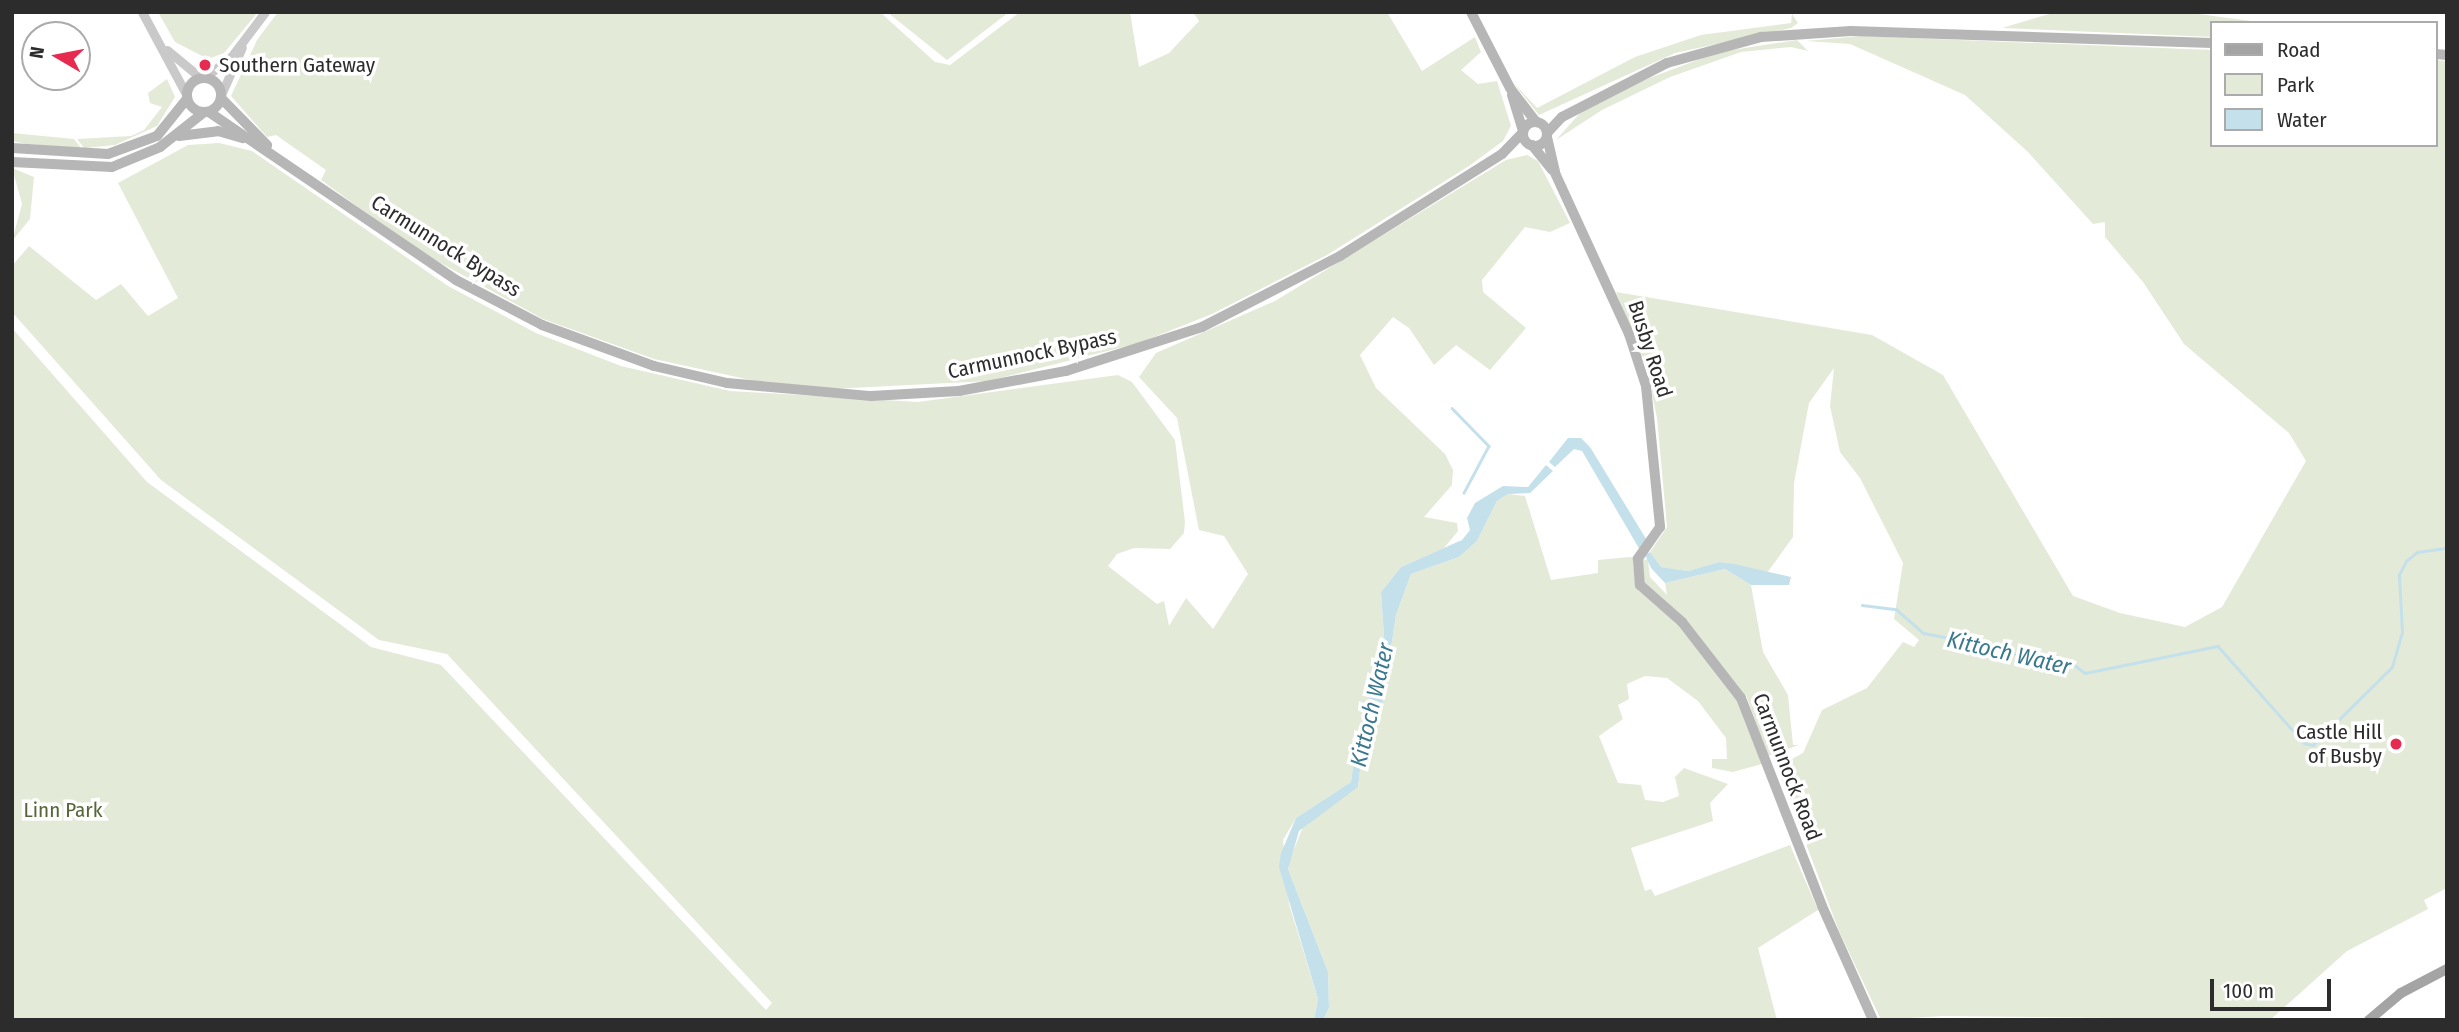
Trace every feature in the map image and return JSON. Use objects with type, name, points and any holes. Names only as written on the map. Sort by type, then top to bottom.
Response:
[{"type":"main road","points":[[1471,12],[1510,88],[1547,135],[1562,117]]},
{"type":"main road","points":[[1536,122],[1562,117],[1667,63],[1728,44],[1803,32],[2210,43]]},
{"type":"main road","points":[[12,148],[108,154],[157,136],[203,78]]},
{"type":"main road","name":"Carmunnock Bypass","points":[[203,78],[217,84],[221,96],[283,161]]},
{"type":"main road","points":[[1510,88],[1523,131]]},
{"type":"main road","points":[[12,162],[112,167],[176,136],[221,96]]},
{"type":"main road","name":"Carmunnock Bypass","points":[[186,97],[456,280],[542,326],[706,379],[871,396],[959,391],[1066,371],[1202,327],[1340,256],[1502,154],[1531,145],[1547,135]]},
{"type":"main road","name":"Carmunnock Bypass","points":[[1502,154],[1523,131],[1536,122]]},
{"type":"main road","points":[[176,136],[218,131],[256,143]]},
{"type":"main road","name":"Busby Road","points":[[1523,131],[1531,145],[1555,173]]},
{"type":"main road","name":"Busby Road","points":[[1547,135],[1555,173],[1619,310],[1646,386],[1660,527],[1650,546],[1641,554]]},
{"type":"main road","name":"Carmunnock Road","points":[[1641,554],[1636,566],[1643,590],[1682,622],[1741,698],[1822,906],[1873,1020]]},
{"type":"main road","points":[[2369,1020],[2401,993],[2447,969]]},
{"type":"street","points":[[142,12],[186,97]]},
{"type":"street","points":[[159,41],[203,78],[247,36],[265,12]]},
{"type":"street","points":[[221,96],[247,36]]},
{"type":"green space","points":[[158,12],[258,12],[224,53],[208,59],[175,42]]},
{"type":"green space","points":[[278,12],[880,12],[935,62],[950,65],[1020,12],[1130,12],[1139,67],[1169,53],[1199,21],[1193,12],[1387,12],[1422,71],[1475,37],[1481,52],[1461,70],[1478,84],[1497,81],[1511,126],[1503,141],[1469,166],[1327,255],[1212,314],[1139,343],[988,381],[831,389],[755,381],[654,359],[543,319],[417,250],[321,180],[326,170],[276,135],[267,137],[231,96],[257,40]]},
{"type":"green space","points":[[887,12],[1009,12],[947,60]]},
{"type":"green space","points":[[2056,12],[2183,12],[2252,21],[2210,21],[2210,37],[2002,28]]},
{"type":"green space","points":[[1792,14],[1798,23],[1791,28],[1675,53],[1539,115],[1511,80],[1537,108],[1635,57],[1701,35],[1791,23]]},
{"type":"green space","points":[[1860,36],[2210,50],[2210,147],[2438,147],[2438,60],[2447,61],[2447,888],[2424,900],[2428,909],[2347,951],[2270,1020],[1942,1016],[1881,1020],[1839,931],[1777,767],[1803,753],[1822,710],[1867,688],[1903,642],[1914,647],[1919,640],[1894,619],[1903,563],[1860,478],[1840,452],[1830,406],[1834,368],[1809,403],[1794,483],[1793,537],[1767,573],[1719,562],[1688,571],[1660,567],[1650,552],[1667,527],[1657,418],[1646,366],[1616,292],[1872,335],[1943,375],[2073,596],[2120,613],[2185,627],[2222,607],[2306,461],[2289,433],[2184,344],[2143,282],[2105,237],[2105,222],[2093,224],[2028,152],[1965,95],[1850,44],[1806,41]]},
{"type":"green space","points":[[1797,40],[1808,51],[1791,47],[1741,52],[1670,77],[1602,110],[1556,140],[1580,113],[1628,86],[1719,52]]},
{"type":"green space","points":[[167,79],[175,97],[157,126],[115,145],[84,148],[77,139],[131,136],[144,130],[162,107],[150,103],[148,93]]},
{"type":"green space","points":[[12,133],[74,139],[81,148],[12,141]]},
{"type":"green space","name":"Linn Park","points":[[219,143],[252,151],[448,286],[536,333],[621,366],[730,391],[918,402],[1118,375],[1132,382],[1175,440],[1185,522],[1184,533],[1170,549],[1134,548],[1117,554],[1108,566],[1157,604],[1164,601],[1169,626],[1186,598],[1213,629],[1248,574],[1224,536],[1199,530],[1177,418],[1139,377],[1156,353],[1275,301],[1506,160],[1527,155],[1538,161],[1570,223],[1550,232],[1525,227],[1482,280],[1483,292],[1526,328],[1490,370],[1456,345],[1434,365],[1409,328],[1393,317],[1360,355],[1376,388],[1445,454],[1453,470],[1452,485],[1424,517],[1457,523],[1458,531],[1444,548],[1401,567],[1381,592],[1385,651],[1357,737],[1351,782],[1296,818],[1283,840],[1289,904],[1318,999],[1314,1020],[12,1020],[12,328],[147,482],[371,647],[441,665],[766,1010],[772,1003],[447,654],[379,640],[161,480],[12,312],[12,266],[29,246],[96,300],[121,284],[148,316],[178,298],[118,183],[188,145]]},
{"type":"green space","points":[[12,168],[34,177],[30,219],[12,241],[22,204]]},
{"type":"green space","points":[[1508,494],[1525,496],[1551,580],[1598,573],[1598,560],[1630,557],[1648,560],[1650,577],[1667,595],[1665,583],[1725,569],[1751,585],[1763,652],[1788,695],[1793,745],[1799,745],[1768,756],[1746,695],[1738,700],[1762,764],[1733,772],[1712,768],[1712,759],[1727,759],[1726,738],[1698,701],[1667,678],[1645,676],[1627,684],[1629,699],[1618,705],[1623,719],[1599,736],[1618,783],[1641,785],[1645,800],[1663,802],[1679,796],[1675,777],[1684,768],[1728,784],[1710,803],[1713,821],[1631,848],[1645,891],[1651,889],[1655,896],[1790,845],[1818,910],[1758,948],[1777,1020],[1323,1020],[1329,1008],[1328,972],[1288,869],[1290,859],[1305,822],[1358,787],[1362,755],[1382,707],[1396,615],[1411,574],[1459,557],[1477,541],[1497,501]]},
{"type":"water","points":[[1568,438],[1581,438],[1590,447],[1648,542],[1640,550],[1582,451],[1574,449],[1555,467],[1549,462]]},
{"type":"water","points":[[1546,465],[1553,471],[1530,493],[1508,494],[1497,501],[1477,541],[1459,557],[1411,574],[1396,615],[1382,707],[1362,755],[1358,787],[1299,831],[1288,869],[1328,972],[1329,1008],[1323,1020],[1314,1020],[1318,999],[1279,867],[1281,853],[1296,818],[1351,782],[1357,737],[1385,651],[1381,592],[1401,567],[1462,540],[1470,530],[1467,518],[1475,503],[1503,486],[1528,487]]},
{"type":"water","points":[[1650,552],[1661,567],[1688,571],[1719,562],[1791,577],[1789,585],[1751,585],[1725,569],[1665,583],[1651,568],[1645,555]]},
{"type":"waterway","points":[[1452,408],[1489,446],[1464,493]]},
{"type":"waterway","name":"Kittoch Water","points":[[1862,605],[1896,609],[1924,633],[2006,649],[2024,658],[2072,663],[2085,673],[2218,646],[2304,743],[2313,745],[2392,667],[2402,633],[2399,575],[2406,561],[2417,552],[2447,548]]},
{"type":"place","name":"Southern Gateway","points":[[205,65]]},
{"type":"place","name":"Castle Hill of Busby","points":[[2396,744]]}]
